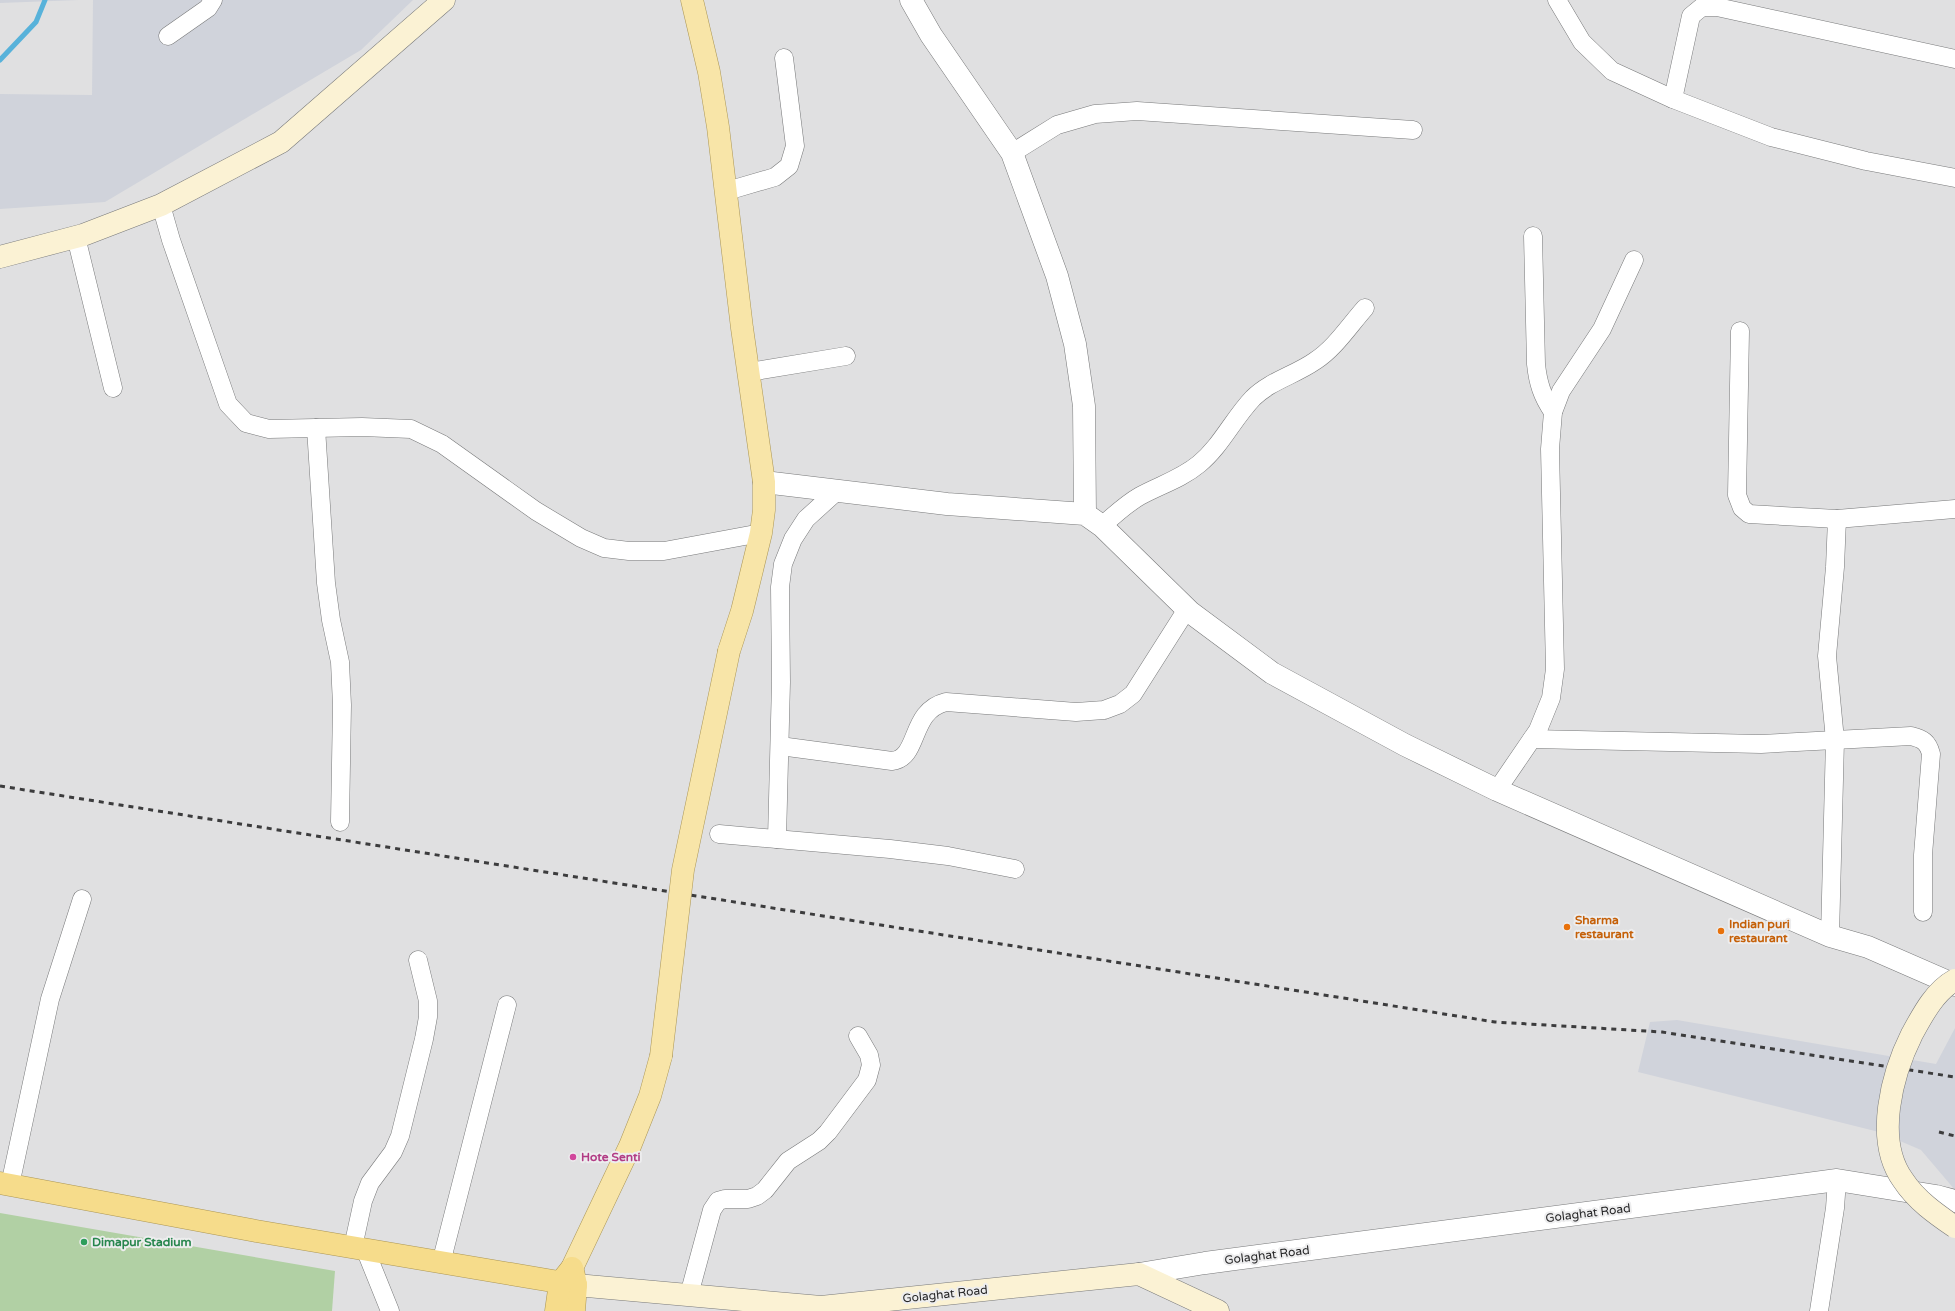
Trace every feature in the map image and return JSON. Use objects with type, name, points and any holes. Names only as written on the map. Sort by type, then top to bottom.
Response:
[{"type":"highway","points":[[5,1184],[441,1263],[569,1279]]},
{"type":"highway","points":[[556,1311],[569,1279]]},
{"type":"highway","points":[[569,1279],[574,1311]]},
{"type":"main road","points":[[0,257],[76,237],[161,205],[281,142],[444,0]]},
{"type":"main road","points":[[569,1279],[630,1146],[650,1096],[661,1056],[683,870],[729,652],[742,611],[761,533],[764,510],[764,482],[727,191],[709,72],[692,0]]},
{"type":"main road","points":[[1955,980],[1949,983],[1925,1011],[1909,1040],[1891,1087],[1888,1108],[1888,1131],[1892,1155],[1902,1179],[1919,1200],[1955,1227]]},
{"type":"main road","points":[[1139,1274],[1218,1311]]},
{"type":"main road","name":"Golaghat Road","points":[[569,1279],[689,1295],[821,1307],[1139,1274]]},
{"type":"street","points":[[168,36],[208,8],[213,0]]},
{"type":"street","points":[[911,0],[931,34],[1012,153],[1056,276],[1075,344],[1084,406],[1094,520],[1187,609],[1272,673],[1405,745],[1497,790],[1830,936],[1868,946],[1955,985]]},
{"type":"street","points":[[1557,0],[1582,42],[1612,71],[1673,99],[1771,137],[1866,161],[1955,178]]},
{"type":"street","points":[[1673,99],[1691,16],[1702,7],[1717,7],[1955,60]]},
{"type":"street","points":[[727,191],[775,177],[790,166],[795,146],[784,58]]},
{"type":"street","points":[[1012,153],[1057,125],[1095,114],[1137,111],[1413,130]]},
{"type":"street","points":[[161,205],[171,240],[228,404],[246,423],[269,429],[411,429],[442,444],[549,519],[581,538],[604,548],[629,551],[664,552],[761,533]]},
{"type":"street","points":[[1533,236],[1536,364],[1538,384],[1544,399],[1553,412]]},
{"type":"street","points":[[76,237],[113,388]]},
{"type":"street","points":[[1497,790],[1538,730],[1551,698],[1555,669],[1550,449],[1553,412],[1561,392],[1602,329],[1634,260]]},
{"type":"street","points":[[764,482],[1094,520],[1122,508],[1140,496],[1184,475],[1199,464],[1210,454],[1253,398],[1266,387],[1314,362],[1327,352],[1365,308]]},
{"type":"street","points":[[1740,332],[1737,495],[1742,508],[1749,514],[1836,519],[1955,509]]},
{"type":"street","points":[[749,372],[846,356]]},
{"type":"street","points":[[316,428],[326,583],[331,620],[340,662],[342,705],[340,822]]},
{"type":"street","points":[[777,838],[781,682],[780,587],[783,564],[793,539],[806,519],[838,490]]},
{"type":"street","points":[[1830,936],[1836,740],[1827,656],[1835,560],[1836,519]]},
{"type":"street","points":[[780,746],[892,761],[899,760],[906,755],[925,715],[935,705],[946,702],[1076,712],[1104,710],[1120,704],[1133,694],[1187,609]]},
{"type":"street","points":[[1532,739],[1761,744],[1911,736],[1920,738],[1928,743],[1932,754],[1923,855],[1923,912]]},
{"type":"street","points":[[719,834],[837,843],[948,856],[1015,869]]},
{"type":"street","points":[[5,1184],[50,999],[82,899]]},
{"type":"street","points":[[390,1311],[359,1248],[363,1201],[370,1183],[393,1152],[400,1136],[424,1039],[428,1017],[428,1001],[418,960]]},
{"type":"street","points":[[441,1263],[507,1005]]},
{"type":"street","points":[[689,1295],[712,1210],[718,1201],[725,1199],[748,1199],[765,1190],[788,1161],[819,1141],[828,1132],[866,1080],[871,1065],[869,1055],[858,1036]]},
{"type":"street","points":[[1819,1311],[1835,1208],[1837,1180]]},
{"type":"street","name":"Golaghat Road","points":[[1139,1274],[1205,1263],[1837,1180],[1936,1196],[1955,1201]]},
{"type":"shaded area","points":[[0,0],[79,0],[0,3]]},
{"type":"shaded area","points":[[93,0],[413,0],[361,50],[105,202],[0,209],[0,94],[92,95]]},
{"type":"shaded area","points":[[1677,1020],[1936,1064],[1955,1028],[1955,1190],[1921,1150],[1879,1132],[1638,1072],[1650,1022]]},
{"type":"green space","name":"Dimapur Stadium","points":[[0,1213],[335,1271],[332,1311],[0,1311]]},
{"type":"waterway","points":[[0,60],[36,22],[45,0]]},
{"type":"railway","points":[[0,786],[1495,1022],[1662,1032],[1955,1077]]},
{"type":"railway","points":[[1939,1132],[1955,1136]]},
{"type":"place","name":"Sharma restaurant","points":[[1567,927]]},
{"type":"place","name":"Indian puri restaurant","points":[[1721,931]]},
{"type":"place","name":"Hote Senti","points":[[573,1157]]},
{"type":"place","name":"Dimapur Stadium","points":[[84,1242]]}]
